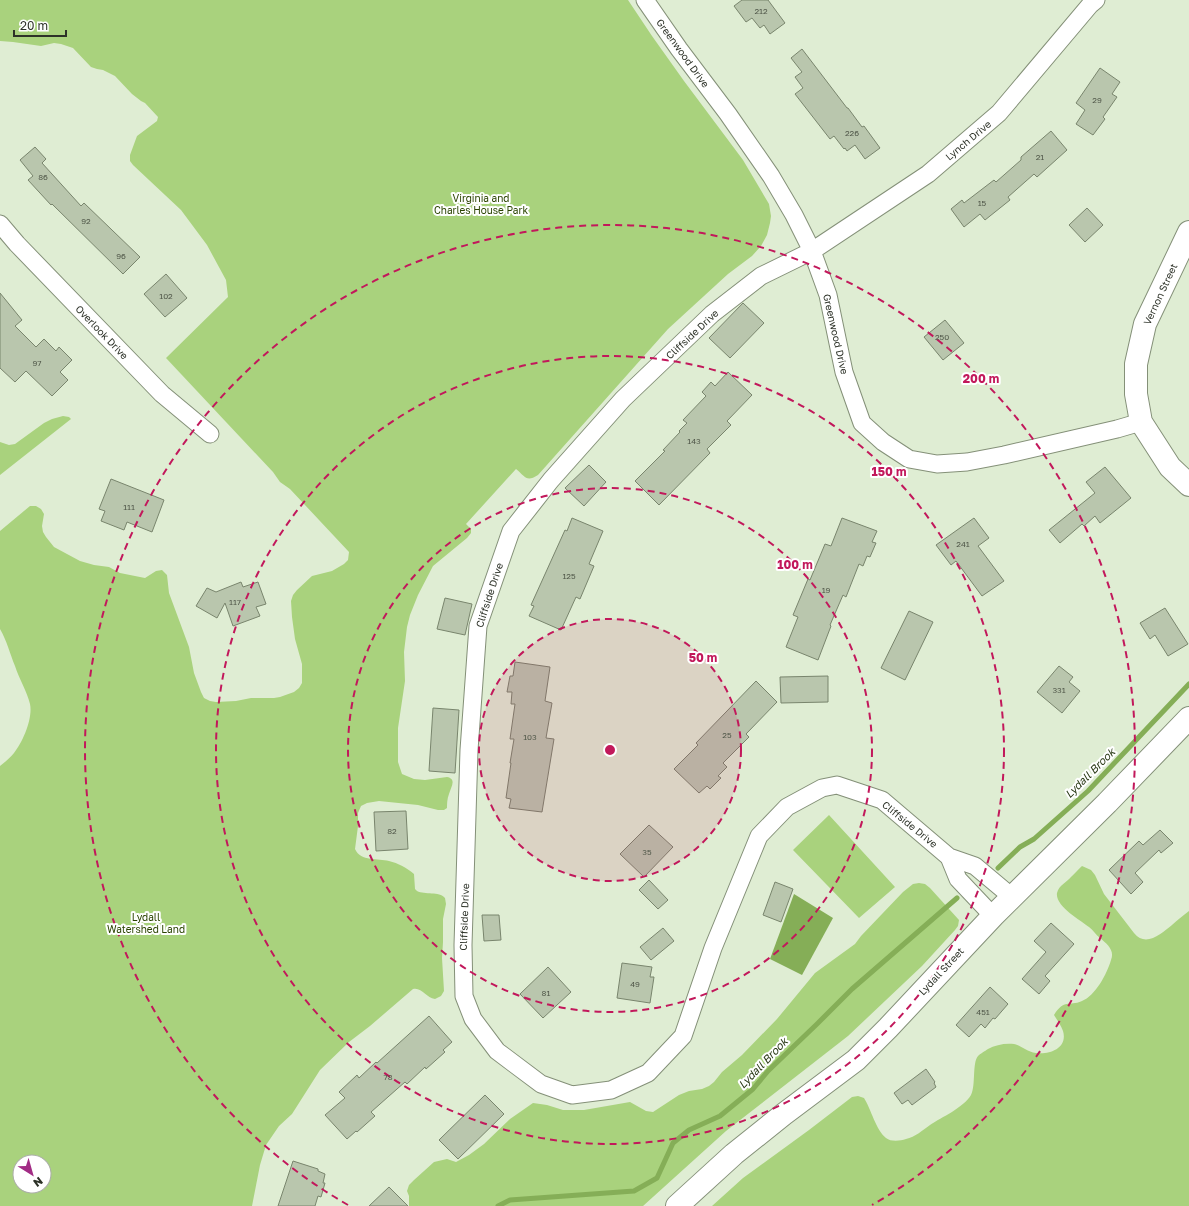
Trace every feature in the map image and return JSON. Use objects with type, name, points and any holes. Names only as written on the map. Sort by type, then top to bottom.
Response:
[{"type":"street","name":"Greenwood Drive","points":[[645,0],[771,176],[794,215],[812,251],[828,295],[844,372],[862,423],[883,442],[909,459],[937,464],[967,462],[1004,455],[1141,422]]},
{"type":"street","name":"Lynch Drive","points":[[812,251],[928,174],[999,114],[1090,5],[1096,0]]},
{"type":"street","name":"Overlook Drive","points":[[0,224],[17,244],[162,394],[210,434]]},
{"type":"street","name":"Vernon Street","points":[[1189,232],[1145,324],[1136,364],[1136,394],[1141,422],[1170,467],[1189,485]]},
{"type":"street","name":"Cliffside Drive","points":[[812,251],[761,276],[712,314],[623,398],[551,480],[511,531],[478,626],[469,750],[463,945],[464,996],[473,1019],[496,1051],[541,1084],[572,1095],[611,1090],[648,1073],[683,1036],[713,948],[759,836],[787,807],[822,788],[837,786],[882,800],[949,857],[976,866],[1012,897]]},
{"type":"street","name":"Lydall Street","points":[[677,1206],[734,1154],[856,1060],[993,916],[1108,803],[1189,718]]},
{"type":"street","name":"Cliffside Drive","points":[[949,857],[958,879],[993,916]]},
{"type":"green space","points":[[0,0],[628,0],[684,81],[743,160],[769,204],[771,216],[770,223],[767,235],[761,246],[752,256],[728,274],[668,329],[538,475],[531,478],[526,478],[516,469],[466,524],[471,529],[471,533],[467,538],[433,566],[418,595],[407,627],[404,652],[405,681],[398,728],[398,762],[402,774],[414,779],[425,780],[447,777],[450,778],[453,781],[447,808],[444,810],[438,810],[418,805],[379,801],[367,803],[361,806],[358,813],[355,849],[365,858],[385,860],[402,866],[414,874],[415,889],[417,891],[436,894],[445,898],[446,904],[443,919],[442,958],[444,991],[441,996],[435,999],[429,997],[422,991],[413,989],[349,1042],[320,1070],[292,1114],[279,1126],[266,1145],[260,1165],[252,1206],[0,1206],[0,766],[12,755],[21,743],[29,723],[31,710],[27,694],[0,629],[0,531],[30,506],[36,506],[41,509],[44,514],[42,526],[43,532],[54,547],[80,561],[109,567],[120,573],[145,578],[156,571],[162,570],[167,575],[169,593],[189,647],[194,673],[201,692],[204,698],[216,702],[236,701],[251,698],[280,697],[294,692],[299,688],[302,683],[302,664],[295,639],[292,617],[291,601],[293,595],[312,576],[332,571],[344,564],[348,560],[349,552],[290,489],[280,482],[273,472],[166,358],[228,297],[226,280],[207,245],[181,210],[130,161],[130,155],[137,136],[157,121],[158,117],[145,103],[132,94],[115,76],[103,70],[91,67],[73,48],[54,43],[41,46],[0,41]]},
{"type":"green space","points":[[63,416],[71,419],[0,475],[0,442],[9,445],[15,444],[44,423]]},
{"type":"green space","points":[[829,815],[895,887],[859,918],[793,850]]},
{"type":"green space","points":[[1082,866],[1091,870],[1104,894],[1134,933],[1139,937],[1144,939],[1154,938],[1164,932],[1189,911],[1189,1206],[712,1206],[743,1178],[852,1097],[858,1096],[864,1098],[876,1125],[886,1138],[893,1141],[904,1140],[913,1137],[958,1108],[967,1100],[972,1091],[976,1059],[988,1049],[994,1046],[1014,1044],[1036,1053],[1047,1053],[1057,1049],[1063,1042],[1064,1037],[1063,1031],[1054,1015],[1061,1006],[1082,1001],[1096,990],[1109,966],[1112,956],[1108,945],[1090,928],[1064,908],[1057,898],[1059,888]]},
{"type":"green space","points":[[913,884],[925,884],[930,888],[959,920],[958,926],[955,930],[922,966],[848,1036],[726,1131],[643,1206],[409,1206],[409,1196],[407,1191],[409,1185],[434,1162],[447,1159],[456,1162],[469,1155],[484,1144],[510,1119],[533,1103],[547,1105],[563,1110],[584,1110],[630,1102],[646,1111],[653,1112],[679,1095],[709,1086],[777,1019],[815,973],[855,944],[903,892]]},
{"type":"shaded area","points":[[794,894],[833,918],[802,975],[770,959]]},
{"type":"building","points":[[742,0],[768,0],[785,23],[770,34],[764,25],[760,28],[752,18],[746,22],[734,6]]},
{"type":"building","points":[[802,49],[880,148],[865,159],[855,145],[847,151],[834,136],[830,139],[795,94],[803,88],[795,77],[802,72],[791,58]]},
{"type":"building","points":[[1100,68],[1120,82],[1112,94],[1117,97],[1103,117],[1105,119],[1093,135],[1076,124],[1085,110],[1076,103]]},
{"type":"building","points":[[1051,131],[1067,150],[1037,177],[1034,174],[1008,197],[1010,200],[985,220],[980,214],[964,227],[951,209],[962,200],[964,203],[994,180],[996,182],[1021,160],[1021,157]]},
{"type":"building","points":[[35,147],[46,159],[42,163],[81,206],[84,203],[140,257],[123,274],[52,204],[51,205],[28,180],[33,176],[20,160]]},
{"type":"building","points":[[1087,208],[1103,225],[1085,242],[1069,225]]},
{"type":"building","points":[[166,274],[187,298],[165,317],[144,294]]},
{"type":"building","points":[[0,293],[22,320],[15,326],[36,347],[44,339],[56,351],[59,347],[72,360],[60,372],[68,380],[52,396],[26,371],[15,382],[0,368]]},
{"type":"building","points":[[743,303],[764,323],[730,358],[709,338]]},
{"type":"building","points":[[945,320],[964,343],[943,360],[924,337]]},
{"type":"building","points":[[728,372],[752,395],[727,421],[731,425],[707,449],[710,453],[659,505],[635,481],[665,451],[663,450],[687,423],[683,420],[706,396],[702,392],[711,382],[715,386]]},
{"type":"building","points":[[589,465],[606,482],[584,506],[565,488]]},
{"type":"building","points":[[1105,467],[1131,498],[1100,523],[1095,516],[1084,526],[1082,524],[1060,543],[1049,530],[1095,493],[1086,482]]},
{"type":"building","points":[[111,479],[164,500],[152,532],[127,522],[124,530],[101,521],[105,511],[99,509]]},
{"type":"building","points":[[572,518],[603,531],[589,564],[594,566],[580,599],[576,597],[561,630],[529,616],[534,606],[531,605],[565,530],[567,531]]},
{"type":"building","points":[[842,518],[877,531],[872,542],[876,543],[870,557],[867,556],[863,566],[859,564],[846,597],[843,595],[830,625],[831,626],[818,660],[786,647],[798,617],[793,615],[808,579],[810,580],[825,544],[831,546]]},
{"type":"building","points":[[974,518],[989,538],[978,546],[1004,581],[982,596],[956,561],[951,565],[936,545]]},
{"type":"building","points":[[241,582],[243,587],[258,582],[266,604],[256,607],[260,616],[233,626],[225,603],[217,618],[196,606],[207,588],[216,592]]},
{"type":"building","points":[[445,598],[472,604],[465,635],[437,629]]},
{"type":"building","points":[[1165,608],[1188,644],[1168,656],[1155,635],[1150,639],[1140,623]]},
{"type":"building","points":[[909,611],[933,622],[905,680],[881,668]]},
{"type":"building","points":[[515,662],[550,667],[545,701],[552,703],[546,738],[554,739],[542,812],[509,808],[511,799],[506,798],[514,739],[510,739],[515,704],[511,704],[512,692],[507,692],[510,676],[513,676]]},
{"type":"building","points":[[1059,666],[1073,677],[1069,682],[1080,691],[1062,713],[1037,692]]},
{"type":"building","points":[[828,676],[828,702],[781,703],[780,677]]},
{"type":"building","points":[[756,681],[777,702],[746,734],[749,737],[723,763],[727,767],[718,776],[721,778],[710,789],[707,786],[699,793],[674,769],[698,745],[696,743]]},
{"type":"building","points":[[433,708],[459,710],[455,773],[429,771]]},
{"type":"building","points":[[406,811],[408,849],[376,851],[374,812]]},
{"type":"building","points":[[649,825],[673,847],[644,877],[620,854]]},
{"type":"building","points":[[1160,830],[1173,843],[1161,853],[1159,850],[1135,873],[1143,882],[1131,894],[1109,870],[1139,841],[1143,845]]},
{"type":"building","points":[[649,880],[668,900],[658,909],[639,890]]},
{"type":"building","points":[[775,882],[793,889],[781,922],[763,915]]},
{"type":"building","points":[[482,915],[499,915],[501,940],[484,941]]},
{"type":"building","points":[[1051,923],[1074,944],[1045,976],[1050,981],[1039,994],[1022,979],[1046,952],[1034,941]]},
{"type":"building","points":[[663,928],[674,941],[651,960],[640,947]]},
{"type":"building","points":[[622,963],[652,967],[650,977],[654,977],[650,1003],[617,998]]},
{"type":"building","points":[[548,967],[571,992],[543,1018],[520,994]]},
{"type":"building","points":[[990,987],[1008,1004],[985,1028],[981,1024],[969,1037],[956,1025]]},
{"type":"building","points":[[429,1016],[452,1042],[443,1050],[445,1052],[426,1069],[425,1067],[407,1084],[405,1082],[371,1112],[375,1116],[347,1139],[325,1115],[345,1098],[339,1092],[357,1075],[359,1078],[376,1062],[377,1063]]},
{"type":"building","points":[[926,1069],[935,1082],[936,1087],[912,1105],[908,1100],[902,1104],[894,1093]]},
{"type":"building","points":[[485,1095],[504,1114],[458,1159],[439,1140]]},
{"type":"building","points":[[293,1161],[318,1169],[318,1171],[325,1174],[323,1183],[325,1183],[321,1197],[318,1196],[315,1206],[278,1206]]},
{"type":"building","points":[[389,1187],[408,1206],[369,1206]]},
{"type":"waterway","name":"Lydall Brook","points":[[998,868],[1020,847],[1034,839],[1088,791],[1189,684]]},
{"type":"waterway","name":"Lydall Brook","points":[[498,1206],[510,1200],[634,1191],[657,1178],[673,1143],[689,1130],[720,1116],[753,1089],[768,1071],[852,989],[957,898]]},
{"type":"park label","name":"Virginia and Charles House Park","points":[[481,204]]},
{"type":"park label","name":"Lydall Watershed Land","points":[[146,922]]}]
